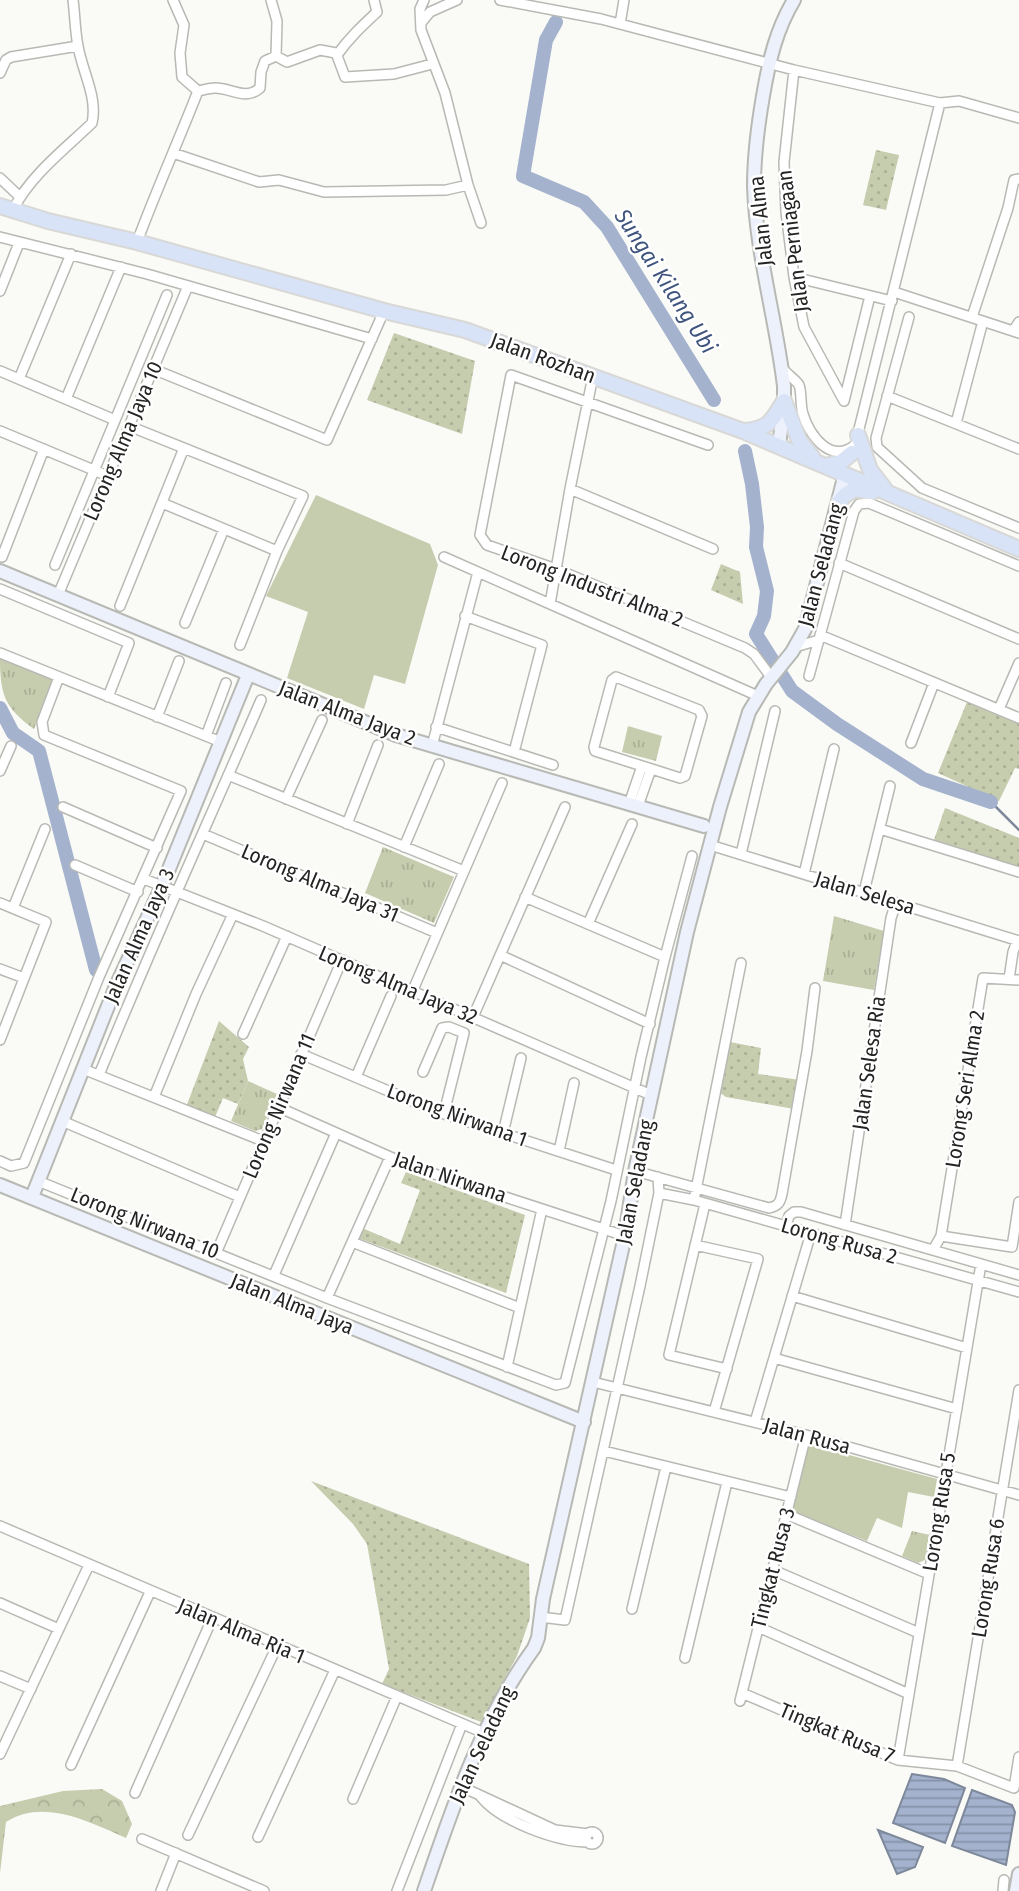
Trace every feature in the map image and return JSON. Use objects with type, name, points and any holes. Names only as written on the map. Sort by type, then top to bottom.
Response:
[{"type":"main road","name":"Jalan Rozhan","points":[[12,204],[48,221]]},
{"type":"main road","name":"Jalan Rozhan","points":[[0,215],[48,221],[137,242],[465,330],[743,431],[1019,549]]},
{"type":"main road","points":[[743,431],[757,430],[768,425],[785,401]]},
{"type":"main road","points":[[785,401],[799,440],[838,483],[839,502]]},
{"type":"main road","points":[[821,464],[841,462],[855,444],[870,470],[888,492]]},
{"type":"main road","points":[[839,502],[855,489],[888,492]]},
{"type":"street","points":[[0,178],[12,204],[92,123],[94,116],[90,88],[78,46],[74,0]]},
{"type":"street","points":[[173,0],[184,25],[180,53],[182,77],[198,91]]},
{"type":"street","points":[[271,0],[277,21],[276,56]]},
{"type":"street","points":[[337,55],[349,39],[359,32],[362,24],[377,12],[374,0]]},
{"type":"street","points":[[424,0],[420,9],[421,23],[432,64],[445,93],[468,185],[481,223]]},
{"type":"street","points":[[421,23],[430,12],[457,0]]},
{"type":"street","points":[[500,0],[620,24],[794,71],[940,103],[959,101],[1019,118]]},
{"type":"street","points":[[620,24],[624,0]]},
{"type":"street","name":"Jalan Alma","points":[[779,447],[785,401],[782,368],[754,187],[759,123],[769,63],[778,33],[794,0]]},
{"type":"street","points":[[0,73],[6,60],[11,57],[78,46]]},
{"type":"street","points":[[276,56],[288,62],[320,50],[337,55]]},
{"type":"street","points":[[337,55],[345,77],[394,74],[432,64]]},
{"type":"street","points":[[198,91],[216,88],[241,95],[256,92],[260,88],[265,61],[276,56]]},
{"type":"street","name":"Jalan Perniagaan","points":[[794,71],[784,162],[786,212],[794,277],[804,327],[844,401],[870,296]]},
{"type":"street","points":[[137,242],[160,179],[198,91]]},
{"type":"street","points":[[845,474],[893,297],[940,103]]},
{"type":"street","points":[[173,153],[259,182],[279,180],[324,192],[446,190],[468,185]]},
{"type":"street","points":[[972,317],[1008,208],[1014,180],[1019,179]]},
{"type":"street","points":[[0,237],[121,267],[372,339]]},
{"type":"street","points":[[0,291],[19,243]]},
{"type":"street","points":[[19,379],[71,254]]},
{"type":"street","points":[[66,399],[121,267]]},
{"type":"street","points":[[794,277],[870,296],[893,297],[972,317],[1016,332],[1019,322]]},
{"type":"street","name":"Lorong Alma Jaya 10","points":[[58,595],[188,286]]},
{"type":"street","name":"Lorong Alma Jaya 10","points":[[55,565],[167,295]]},
{"type":"street","points":[[153,369],[327,440],[384,310]]},
{"type":"street","points":[[909,317],[876,438],[877,447],[922,488],[1019,528]]},
{"type":"street","points":[[956,424],[983,321]]},
{"type":"street","points":[[782,368],[799,384],[802,411],[817,439],[835,453],[841,453],[855,444]]},
{"type":"street","points":[[0,371],[115,420]]},
{"type":"street","name":"Jalan Rozhan","points":[[511,375],[708,445]]},
{"type":"street","name":"Lorong Industri Alma 2","points":[[511,375],[480,535],[487,545],[556,569],[745,648],[773,675]]},
{"type":"street","points":[[551,604],[570,489],[593,376]]},
{"type":"street","points":[[887,396],[1019,450]]},
{"type":"street","points":[[129,426],[303,496],[277,551],[240,645]]},
{"type":"street","points":[[0,431],[108,476]]},
{"type":"street","points":[[120,606],[184,448]]},
{"type":"street","points":[[2,557],[44,449]]},
{"type":"street","name":"Jalan Seladang","points":[[424,1891],[460,1786],[497,1704],[538,1638],[540,1617],[625,1236],[651,1095],[706,859],[743,728],[758,696],[793,650],[805,629],[845,474]]},
{"type":"street","points":[[570,489],[713,549]]},
{"type":"street","points":[[162,503],[277,551]]},
{"type":"street","points":[[809,676],[854,511],[859,504],[869,503],[1019,566]]},
{"type":"street","points":[[185,623],[224,529]]},
{"type":"street","points":[[444,557],[758,696]]},
{"type":"street","points":[[839,563],[1019,639]]},
{"type":"street","name":"Jalan Alma Jaya 2","points":[[0,571],[396,735],[704,826]]},
{"type":"street","points":[[432,746],[478,572]]},
{"type":"street","points":[[0,589],[129,643],[108,697]]},
{"type":"street","points":[[465,616],[542,645],[514,752]]},
{"type":"street","points":[[793,650],[819,638],[1019,718]]},
{"type":"street","points":[[0,653],[221,742]]},
{"type":"street","points":[[157,716],[178,661]]},
{"type":"street","points":[[999,709],[1019,663]]},
{"type":"street","name":"Jalan Alma Jaya 3","points":[[32,1197],[116,986],[162,886],[248,675]]},
{"type":"street","name":"Jalan Alma Jaya 3","points":[[0,1161],[10,1166],[24,1163],[99,977],[181,791],[44,735],[42,722],[59,677]]},
{"type":"street","points":[[616,677],[699,710],[702,716],[685,776],[680,778],[646,767],[596,751],[594,747],[612,680],[616,677]]},
{"type":"street","points":[[206,736],[226,683]]},
{"type":"street","points":[[911,743],[934,683]]},
{"type":"street","name":"Jalan Alma Jaya 3","points":[[99,1075],[139,975],[261,700]]},
{"type":"street","points":[[741,854],[775,711]]},
{"type":"street","points":[[286,799],[322,720]]},
{"type":"street","points":[[436,727],[553,765]]},
{"type":"street","points":[[347,824],[378,745]]},
{"type":"street","points":[[0,771],[11,746]]},
{"type":"street","points":[[804,874],[834,749]]},
{"type":"street","points":[[404,847],[439,764]]},
{"type":"street","points":[[633,805],[646,767]]},
{"type":"street","points":[[228,775],[464,871]]},
{"type":"street","points":[[413,990],[502,783]]},
{"type":"street","points":[[864,892],[890,786]]},
{"type":"street","points":[[63,807],[157,848]]},
{"type":"street","points":[[473,1017],[565,807]]},
{"type":"street","points":[[706,859],[704,826],[720,807]]},
{"type":"street","points":[[588,924],[632,824]]},
{"type":"street","points":[[13,908],[45,829]]},
{"type":"street","points":[[880,829],[1019,872]]},
{"type":"street","name":"Lorong Alma Jaya 31","points":[[203,834],[438,933]]},
{"type":"street","name":"Jalan Selesa","points":[[710,845],[1018,941]]},
{"type":"street","name":"Jalan Seladang","points":[[565,1384],[604,1229],[664,957],[692,856]]},
{"type":"street","points":[[75,865],[138,892]]},
{"type":"street","name":"Lorong Alma Jaya 32","points":[[144,879],[287,936],[651,1095]]},
{"type":"street","points":[[525,897],[664,957]]},
{"type":"street","points":[[0,903],[46,922],[1,1036]]},
{"type":"street","name":"Jalan Selesa Ria","points":[[845,1225],[891,918],[896,903]]},
{"type":"street","points":[[154,1097],[233,914]]},
{"type":"street","points":[[243,1034],[287,936]]},
{"type":"street","points":[[1014,980],[1013,952],[1018,941]]},
{"type":"street","points":[[500,955],[650,1024]]},
{"type":"street","name":"Lorong Nirwana 11","points":[[217,1251],[342,960]]},
{"type":"street","points":[[694,1200],[741,963]]},
{"type":"street","points":[[0,969],[24,978]]},
{"type":"street","points":[[99,977],[116,986]]},
{"type":"street","name":"Lorong Seri Alma 2","points":[[941,1236],[983,978],[1014,980]]},
{"type":"street","points":[[635,1171],[769,1208],[780,1202],[807,1051],[815,988]]},
{"type":"street","points":[[356,1077],[391,996]]},
{"type":"street","points":[[423,1072],[442,1028],[449,1027],[464,1033],[443,1114]]},
{"type":"street","name":"Lorong Nirwana 1","points":[[301,1054],[443,1114],[616,1170]]},
{"type":"street","points":[[503,1133],[521,1058]]},
{"type":"street","points":[[83,1069],[263,1142]]},
{"type":"street","points":[[559,1152],[574,1083]]},
{"type":"street","name":"Jalan Nirwana","points":[[278,1107],[420,1169],[625,1236]]},
{"type":"street","points":[[62,1121],[240,1197]]},
{"type":"street","points":[[274,1275],[336,1133]]},
{"type":"street","points":[[34,1140],[52,1145]]},
{"type":"street","points":[[327,1298],[390,1157]]},
{"type":"street","name":"Jalan Seladang","points":[[617,1388],[659,1193],[658,1177]]},
{"type":"street","name":"Lorong Nirwana 10","points":[[38,1181],[217,1251],[327,1298],[556,1385],[565,1384]]},
{"type":"street","name":"Jalan Alma Jaya","points":[[0,1185],[584,1422]]},
{"type":"street","name":"Lorong Rusa 2","points":[[659,1193],[694,1200],[1019,1292]]},
{"type":"street","points":[[933,1250],[941,1236],[1012,1247],[1019,1202]]},
{"type":"street","points":[[705,1204],[668,1355],[727,1369]]},
{"type":"street","points":[[765,1220],[769,1208]]},
{"type":"street","points":[[507,1367],[542,1209]]},
{"type":"street","points":[[786,1226],[789,1216],[794,1212],[1019,1275]]},
{"type":"street","points":[[755,1422],[811,1233]]},
{"type":"street","points":[[352,1242],[520,1308]]},
{"type":"street","points":[[695,1245],[758,1259],[714,1412]]},
{"type":"street","name":"Lorong Rusa 5","points":[[898,1760],[981,1264]]},
{"type":"street","points":[[792,1296],[967,1348]]},
{"type":"street","points":[[774,1358],[957,1409]]},
{"type":"street","name":"Jalan Rusa","points":[[593,1382],[806,1435],[1019,1495]]},
{"type":"street","points":[[540,1617],[565,1620],[617,1388]]},
{"type":"street","name":"Lorong Rusa 6","points":[[957,1766],[1019,1390]]},
{"type":"street","name":"Tingkat Rusa 3","points":[[741,1697],[806,1435]]},
{"type":"street","points":[[604,1451],[790,1497]]},
{"type":"street","points":[[632,1609],[666,1466]]},
{"type":"street","points":[[685,1658],[727,1482]]},
{"type":"street","points":[[786,1514],[929,1574]]},
{"type":"street","name":"Jalan Alma Ria 1","points":[[0,1526],[212,1619],[484,1733]]},
{"type":"street","points":[[1,1751],[89,1565]]},
{"type":"street","points":[[773,1570],[919,1633]]},
{"type":"street","points":[[71,1765],[150,1592]]},
{"type":"street","points":[[0,1603],[59,1629]]},
{"type":"street","points":[[135,1793],[212,1619]]},
{"type":"street","points":[[758,1627],[909,1694]]},
{"type":"street","points":[[188,1835],[277,1646]]},
{"type":"street","points":[[258,1837],[335,1670]]},
{"type":"street","points":[[0,1676],[31,1689]]},
{"type":"street","points":[[353,1799],[397,1696]]},
{"type":"street","name":"Tingkat Rusa 7","points":[[741,1697],[898,1760],[957,1766],[1014,1788],[1019,1757]]},
{"type":"street","points":[[397,1891],[462,1724]]},
{"type":"street","points":[[460,1786],[481,1797],[489,1807],[552,1838],[588,1838]]},
{"type":"street","points":[[142,1839],[240,1886],[264,1891]]},
{"type":"street","points":[[161,1891],[176,1853]]},
{"type":"street","points":[[1016,1891],[1019,1874]]},
{"type":"street","points":[[1003,1891],[1004,1880]]},
{"type":"green space","points":[[876,150],[899,155],[886,210],[863,205]]},
{"type":"green space","points":[[394,333],[475,361],[462,434],[367,400]]},
{"type":"green space","points":[[316,495],[430,544],[438,565],[405,684],[374,675],[364,709],[287,678],[308,612],[266,596]]},
{"type":"green space","points":[[721,564],[740,572],[743,604],[711,590]]},
{"type":"green space","points":[[0,659],[53,680],[34,729],[16,714],[6,700],[1,682]]},
{"type":"green space","points":[[967,702],[1019,723],[1019,769],[1015,768],[999,801],[938,773]]},
{"type":"green space","points":[[628,726],[662,736],[656,761],[622,752]]},
{"type":"green space","points":[[945,808],[1019,838],[1019,867],[934,840]]},
{"type":"green space","points":[[383,847],[454,877],[434,923],[365,893]]},
{"type":"green space","points":[[834,916],[884,931],[874,990],[823,981]]},
{"type":"green space","points":[[219,1021],[249,1047],[243,1059],[248,1081],[238,1104],[223,1098],[215,1117],[186,1107]]},
{"type":"green space","points":[[730,1042],[761,1048],[758,1074],[800,1080],[794,1109],[726,1097],[719,1092]]},
{"type":"green space","points":[[248,1081],[277,1094],[262,1129],[255,1131],[231,1121]]},
{"type":"green space","points":[[406,1172],[525,1215],[506,1293],[358,1238],[362,1228],[400,1244],[420,1190],[401,1183]]},
{"type":"green space","points":[[809,1444],[937,1479],[934,1497],[908,1492],[902,1528],[877,1518],[867,1541],[790,1511]]},
{"type":"green space","points":[[311,1481],[529,1564],[530,1618],[517,1656],[481,1722],[382,1684],[389,1669],[367,1544],[353,1524]]},
{"type":"green space","points":[[912,1531],[930,1535],[925,1560],[918,1563],[902,1556]]},
{"type":"green space","points":[[102,1789],[122,1801],[132,1824],[126,1838],[66,1815],[36,1812],[21,1815],[6,1822],[0,1873],[0,1806],[63,1791]]},
{"type":"water","points":[[912,1774],[944,1779],[965,1788],[945,1843],[893,1823]]},
{"type":"water","points":[[972,1790],[1012,1805],[1015,1812],[1006,1865],[952,1846]]},
{"type":"water","points":[[878,1830],[923,1847],[915,1867],[897,1874]]},
{"type":"waterway","name":"Sungai Kilang Ubi","points":[[556,22],[546,40],[523,176],[584,202],[607,227],[714,400]]},
{"type":"waterway","name":"Sungai Kilang Ubi","points":[[745,451],[757,527],[756,547],[767,591],[764,616],[756,634],[792,691],[837,724],[923,779],[991,802]]},
{"type":"waterway","points":[[0,708],[13,733],[39,751],[96,970]]},
{"type":"waterway","name":"Sungai Kilang Ubi","points":[[991,802],[1019,830]]}]
